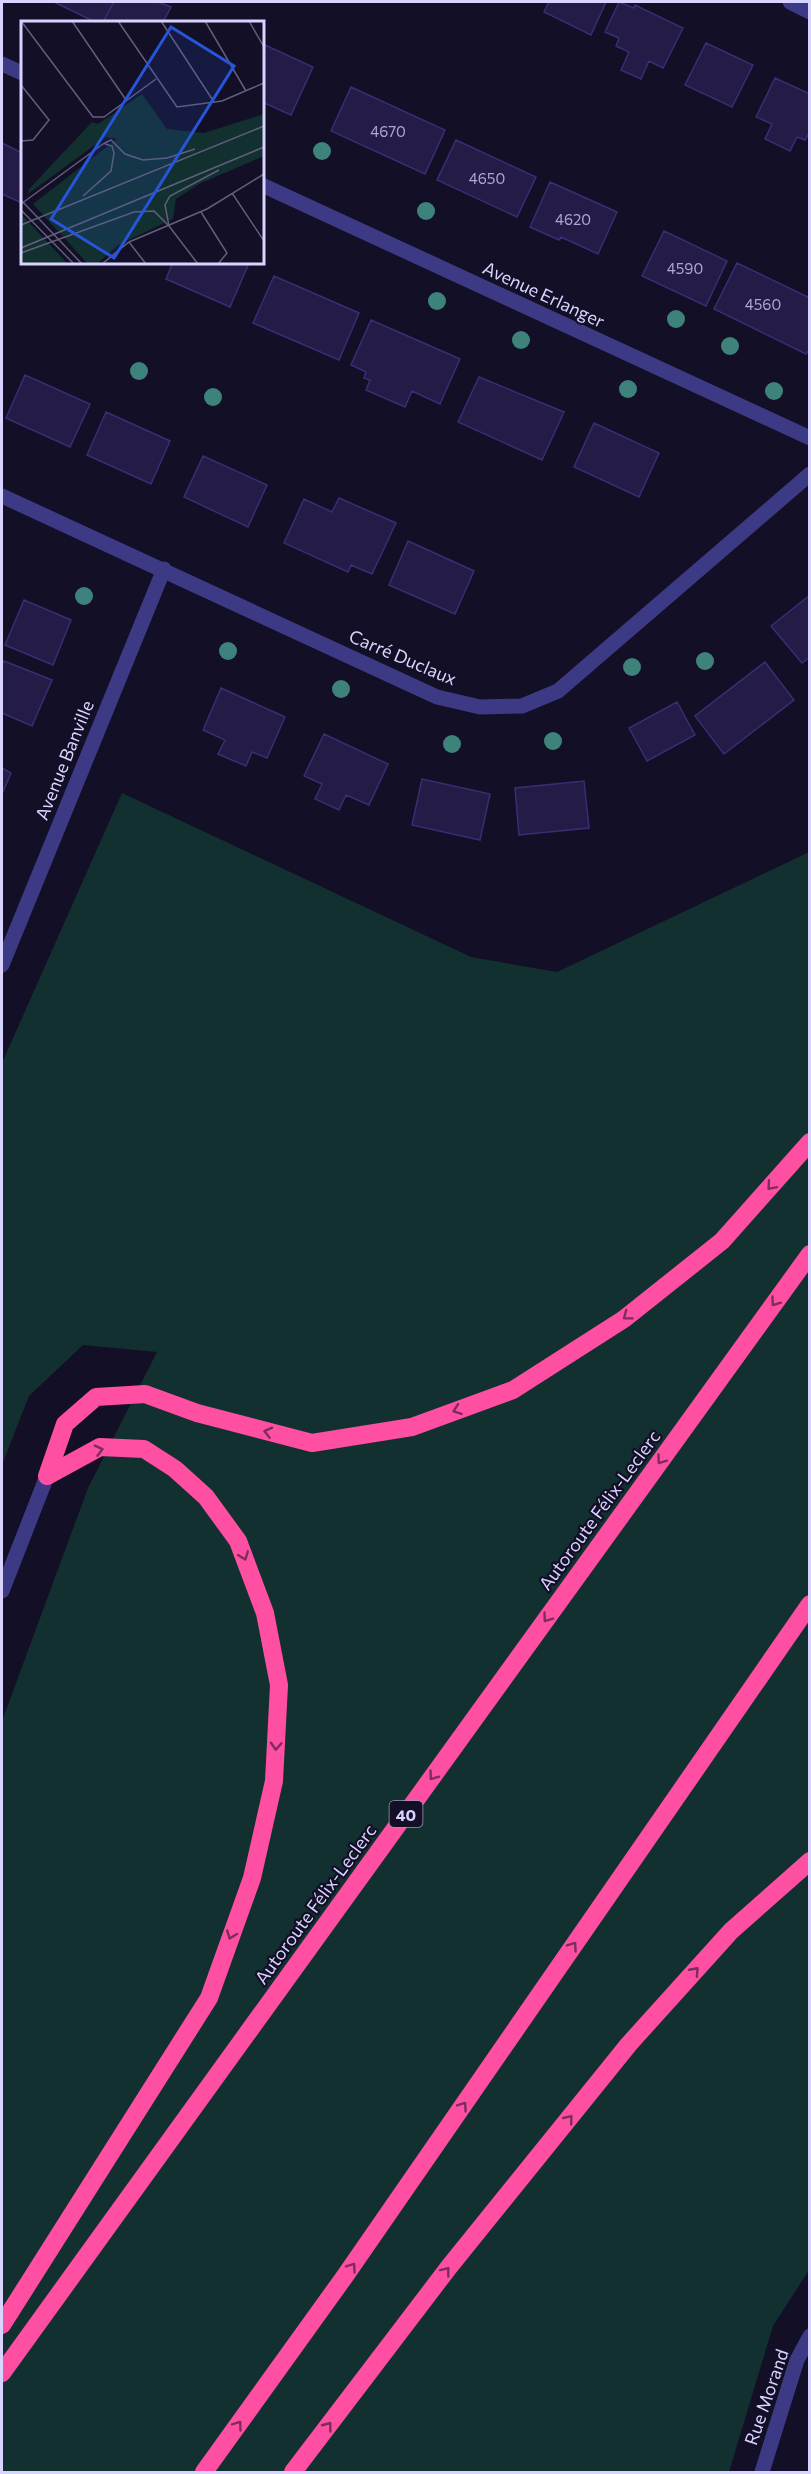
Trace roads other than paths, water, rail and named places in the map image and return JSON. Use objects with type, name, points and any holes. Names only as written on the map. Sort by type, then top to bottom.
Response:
[{"type":"highway","points":[[47,1476],[65,1424],[96,1397],[145,1394],[197,1413],[312,1443],[412,1427],[513,1390],[624,1319],[722,1241],[810,1142]]},
{"type":"highway","name":"Autoroute Félix-Leclerc","points":[[2,2373],[810,1254]]},
{"type":"highway","points":[[2,2325],[209,1998],[252,1878],[275,1770],[279,1685],[265,1613],[238,1541],[206,1497],[176,1469],[144,1449],[100,1447],[47,1476]]},
{"type":"highway","points":[[204,2472],[345,2276],[810,1604]]},
{"type":"highway","points":[[292,2472],[449,2267],[629,2044],[731,1931],[810,1861]]},
{"type":"street","points":[[790,2],[810,12]]},
{"type":"street","points":[[2,64],[21,74]]},
{"type":"street","name":"Avenue Erlanger","points":[[264,186],[810,438]]},
{"type":"street","name":"Carré Duclaux","points":[[2,496],[437,697],[480,707],[522,706],[558,691],[810,474]]},
{"type":"street","name":"Avenue Banville","points":[[2,965],[6,940],[164,569]]},
{"type":"street","points":[[2,1591],[47,1476]]},
{"type":"street","name":"Rue Morand","points":[[762,2472],[796,2360],[810,2336]]}]
